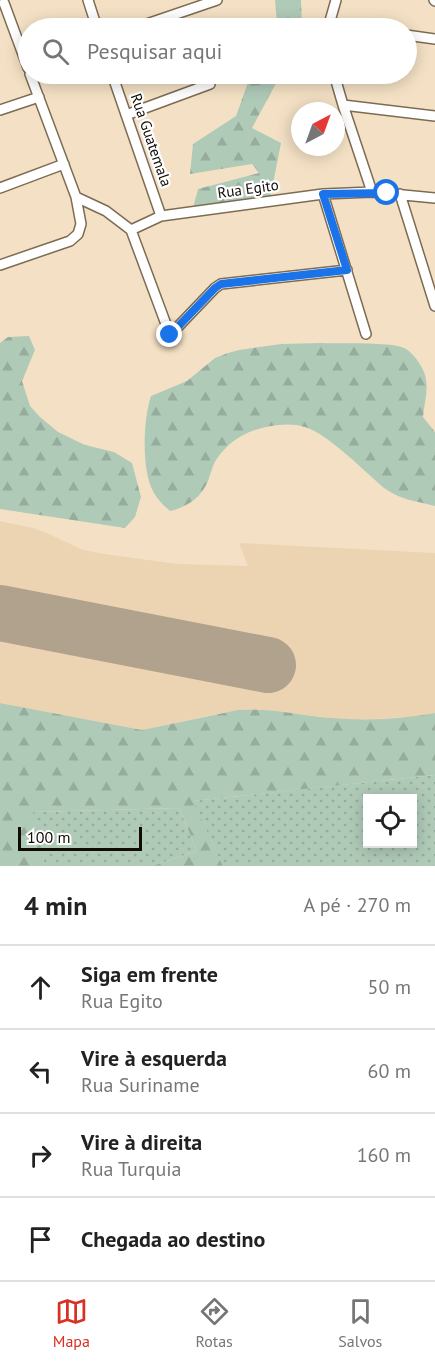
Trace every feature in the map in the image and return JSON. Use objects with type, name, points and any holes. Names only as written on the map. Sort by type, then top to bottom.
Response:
[{"type":"street","points":[[88,0],[94,18]]},
{"type":"street","points":[[182,0],[186,11]]},
{"type":"street","points":[[165,18],[217,0]]},
{"type":"street","points":[[331,18],[336,0]]},
{"type":"street","points":[[4,2],[18,40]]},
{"type":"street","points":[[417,37],[435,39]]},
{"type":"street","points":[[0,265],[70,241],[78,234],[81,224],[76,196],[34,84]]},
{"type":"street","name":"Rua Guatemala","points":[[116,84],[161,216]]},
{"type":"street","points":[[126,114],[210,84]]},
{"type":"street","points":[[337,84],[342,102]]},
{"type":"street","points":[[0,110],[39,97]]},
{"type":"street","points":[[345,105],[435,116]]},
{"type":"street","points":[[345,111],[372,192]]},
{"type":"street","points":[[0,188],[64,164]]},
{"type":"street","name":"Rua Egito","points":[[131,230],[161,216],[323,194],[372,192],[435,198]]},
{"type":"street","points":[[323,194],[366,334]]},
{"type":"street","points":[[400,194],[435,306]]},
{"type":"street","points":[[76,196],[106,211],[131,230],[170,335],[221,284],[347,270]]},
{"type":"shaded area","points":[[0,521],[33,528],[81,549],[177,564],[248,566],[239,543],[435,553],[435,713],[358,720],[253,709],[221,713],[142,730],[0,703]]},
{"type":"green space","points":[[275,0],[301,0],[302,18],[277,18]]},
{"type":"green space","points":[[247,84],[276,84],[252,128],[281,143],[270,199],[193,208],[198,189],[259,173],[252,164],[190,174],[193,144],[236,116]]},
{"type":"green space","points":[[29,336],[35,350],[22,381],[30,406],[58,432],[85,445],[114,452],[132,463],[141,497],[135,517],[125,528],[0,509],[0,343],[8,337]]},
{"type":"green space","points":[[281,344],[400,346],[419,363],[424,371],[426,385],[423,417],[435,432],[435,506],[409,500],[390,492],[324,437],[305,427],[286,424],[261,428],[238,438],[224,449],[216,460],[205,487],[197,497],[188,504],[170,511],[154,493],[147,472],[145,431],[151,396],[187,381],[215,358],[228,353]]},
{"type":"green space","points":[[0,703],[142,730],[250,709],[358,719],[397,718],[435,713],[435,775],[193,801],[223,866],[152,866],[197,851],[179,808],[33,812],[45,866],[0,866]]},
{"type":"green space","points":[[435,775],[435,866],[223,866],[192,801]]},
{"type":"green space","points":[[179,808],[197,851],[152,866],[45,866],[32,812]]},
{"type":"runway","points":[[0,613],[268,665]]},
{"type":"route","points":[[170,335],[221,284],[347,270],[323,194],[387,193]]}]
